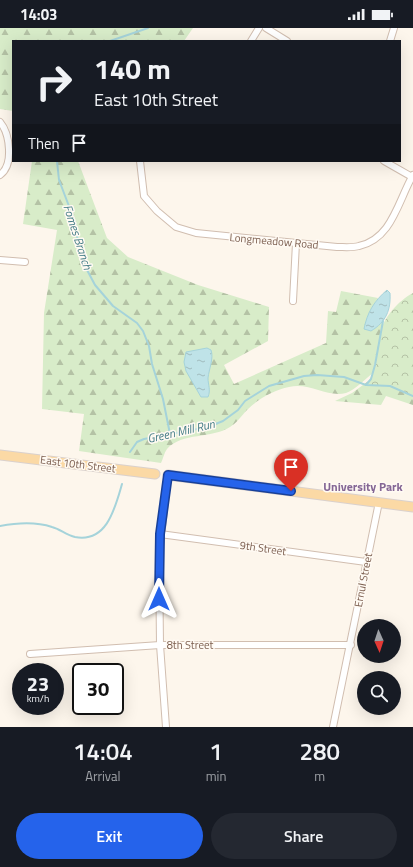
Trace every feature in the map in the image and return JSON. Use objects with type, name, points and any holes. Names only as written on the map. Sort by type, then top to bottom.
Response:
[{"type":"main road","name":"East 10th Street","points":[[0,455],[155,474]]},
{"type":"main road","points":[[168,475],[413,507]]},
{"type":"street","points":[[252,40],[259,28]]},
{"type":"street","points":[[266,28],[286,40]]},
{"type":"street","points":[[390,40],[394,28]]},
{"type":"street","points":[[0,122],[4,127],[10,143],[8,160],[0,175]]},
{"type":"street","name":"Longmeadow Road","points":[[140,162],[144,196],[157,211],[176,227],[196,234],[337,247],[358,247],[371,242],[382,235],[390,222],[412,176]]},
{"type":"street","points":[[386,162],[412,176]]},
{"type":"street","points":[[293,301],[296,243]]},
{"type":"street","points":[[0,260],[25,262]]},
{"type":"street","points":[[166,727],[160,645],[160,534],[168,475]]},
{"type":"street","name":"Ernul Street","points":[[333,727],[379,502]]},
{"type":"street","name":"9th Street","points":[[160,534],[366,562]]},
{"type":"street","name":"8th Street","points":[[30,654],[160,645],[351,644]]},
{"type":"green space","points":[[0,28],[193,28],[185,40],[12,40],[12,111],[0,109]]},
{"type":"green space","points":[[32,162],[78,162],[107,238],[128,257],[198,285],[269,307],[268,341],[224,365],[234,384],[326,343],[328,311],[336,312],[341,291],[378,298],[370,311],[377,327],[383,321],[373,373],[346,393],[339,394],[325,392],[297,386],[283,388],[251,406],[237,421],[223,431],[181,440],[173,444],[167,449],[161,463],[79,451],[84,414],[42,409],[44,313],[57,230],[23,224]]},
{"type":"green space","points":[[413,293],[413,396],[390,386],[366,385],[375,367],[380,333],[388,315],[402,300]]},
{"type":"green space","points":[[378,374],[413,385],[413,405],[386,396],[381,405],[335,401],[352,393]]},
{"type":"water","points":[[387,290],[390,293],[390,305],[384,320],[371,331],[364,329],[372,308],[378,298]]},
{"type":"water","points":[[207,348],[211,350],[212,353],[208,378],[209,392],[208,397],[201,397],[186,371],[184,362],[186,352]]},
{"type":"waterway","name":"Fomes Branch","points":[[113,40],[148,28]]},
{"type":"waterway","name":"Fomes Branch","points":[[57,162],[59,180],[75,222],[78,242],[86,268],[95,285],[113,306],[137,323],[143,331],[149,346],[152,364],[163,399],[170,434]]},
{"type":"waterway","points":[[366,385],[371,379],[375,365],[383,321]]},
{"type":"waterway","name":"Green Mill Run","points":[[130,452],[137,442],[144,439],[208,427],[223,421],[238,410],[245,401],[269,386],[304,376],[317,375],[344,377],[366,385],[390,386],[413,396]]},
{"type":"waterway","name":"Green Mill Run","points":[[0,526],[20,524],[46,525],[75,537],[95,535],[108,522],[122,484]]},
{"type":"district","name":"University Park","points":[[363,486]]},
{"type":"route","points":[[159,599],[160,534],[168,475],[291,491]]}]
